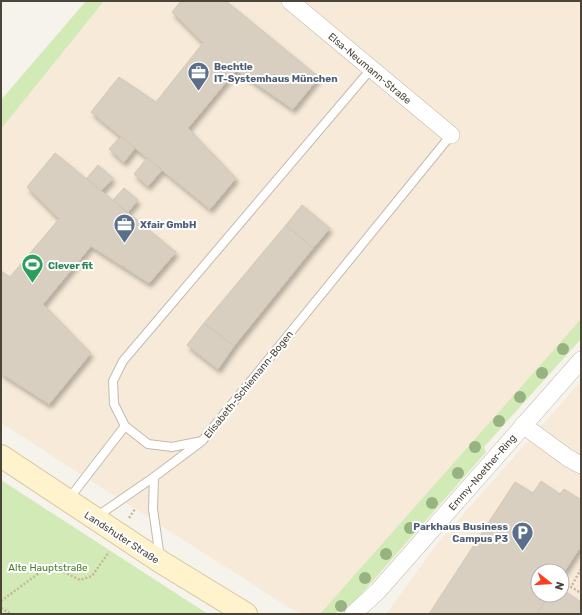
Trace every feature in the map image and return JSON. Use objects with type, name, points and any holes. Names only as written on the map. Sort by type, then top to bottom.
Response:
[{"type":"main road","name":"Landshuter Straße","points":[[1,456],[94,519],[246,614]]},
{"type":"street","name":"Elsa-Neumann-Straße","points":[[290,1],[450,135]]},
{"type":"street","name":"Emmy-Noether-Ring","points":[[353,614],[378,591],[581,360]]},
{"type":"street","name":"Emmy-Noether-Ring","points":[[523,425],[568,458],[581,465]]},
{"type":"street","name":"Emmy-Noether-Ring","points":[[368,614],[378,591]]},
{"type":"lane","name":"Elisabeth-Schiemann-Bogen","points":[[371,69],[124,361],[114,381],[114,404],[125,426],[148,444],[172,447],[202,441],[450,135]]},
{"type":"lane","points":[[67,501],[125,426]]},
{"type":"lane","points":[[94,519],[202,441]]},
{"type":"lane","points":[[154,477],[153,509],[161,562]]},
{"type":"path","points":[[1,601],[50,565],[80,580],[92,576],[104,560],[135,508]]},
{"type":"path","points":[[581,569],[571,587],[581,593]]},
{"type":"path","points":[[1,608],[11,614]]},
{"type":"shaded area","points":[[104,1],[581,1],[581,319],[320,614],[301,614],[288,607],[1,423],[1,129]]},
{"type":"shaded area","points":[[581,381],[581,614],[386,614],[437,544]]},
{"type":"green space","points":[[86,1],[104,1],[1,129],[1,100]]},
{"type":"green space","points":[[581,319],[581,339],[484,447],[486,452],[349,608],[344,605],[335,614],[320,614]]},
{"type":"green space","name":"Alte Hauptstraße","points":[[1,480],[208,614],[1,614]]},
{"type":"building","points":[[181,1],[226,1],[319,77],[293,109],[236,70],[188,128],[236,178],[210,209],[91,112],[119,77],[156,102],[203,43],[172,12]]},
{"type":"building","points":[[121,136],[135,148],[124,162],[109,149]]},
{"type":"building","points":[[55,153],[176,252],[149,283],[91,246],[43,304],[91,353],[49,404],[1,373],[1,271],[10,277],[59,219],[27,187]]},
{"type":"building","points":[[147,158],[162,170],[148,186],[134,174]]},
{"type":"building","points":[[98,165],[113,178],[101,191],[87,178]]},
{"type":"building","points":[[124,188],[138,200],[127,213],[113,200]]},
{"type":"building","points":[[302,205],[330,228],[313,248],[286,225]]},
{"type":"building","points":[[286,225],[313,248],[234,346],[204,323]]},
{"type":"building","points":[[204,323],[234,346],[218,369],[187,345]]},
{"type":"building","name":"Parkhaus Business Campus P3","points":[[541,481],[560,494],[564,489],[581,500],[581,546],[570,563],[530,563],[530,603],[544,603],[537,614],[429,614],[515,482],[533,493]]},
{"type":"building","points":[[570,594],[581,602],[581,614],[537,614],[544,603],[570,603]]},
{"type":"place","name":"Bechtle IT-Systemhaus München","points":[[198,92]]},
{"type":"place","name":"Xfair GmbH","points":[[125,244]]},
{"type":"place","name":"Clever fit","points":[[33,284]]},
{"type":"place","name":"Parkhaus Business Campus P3","points":[[523,552]]}]
